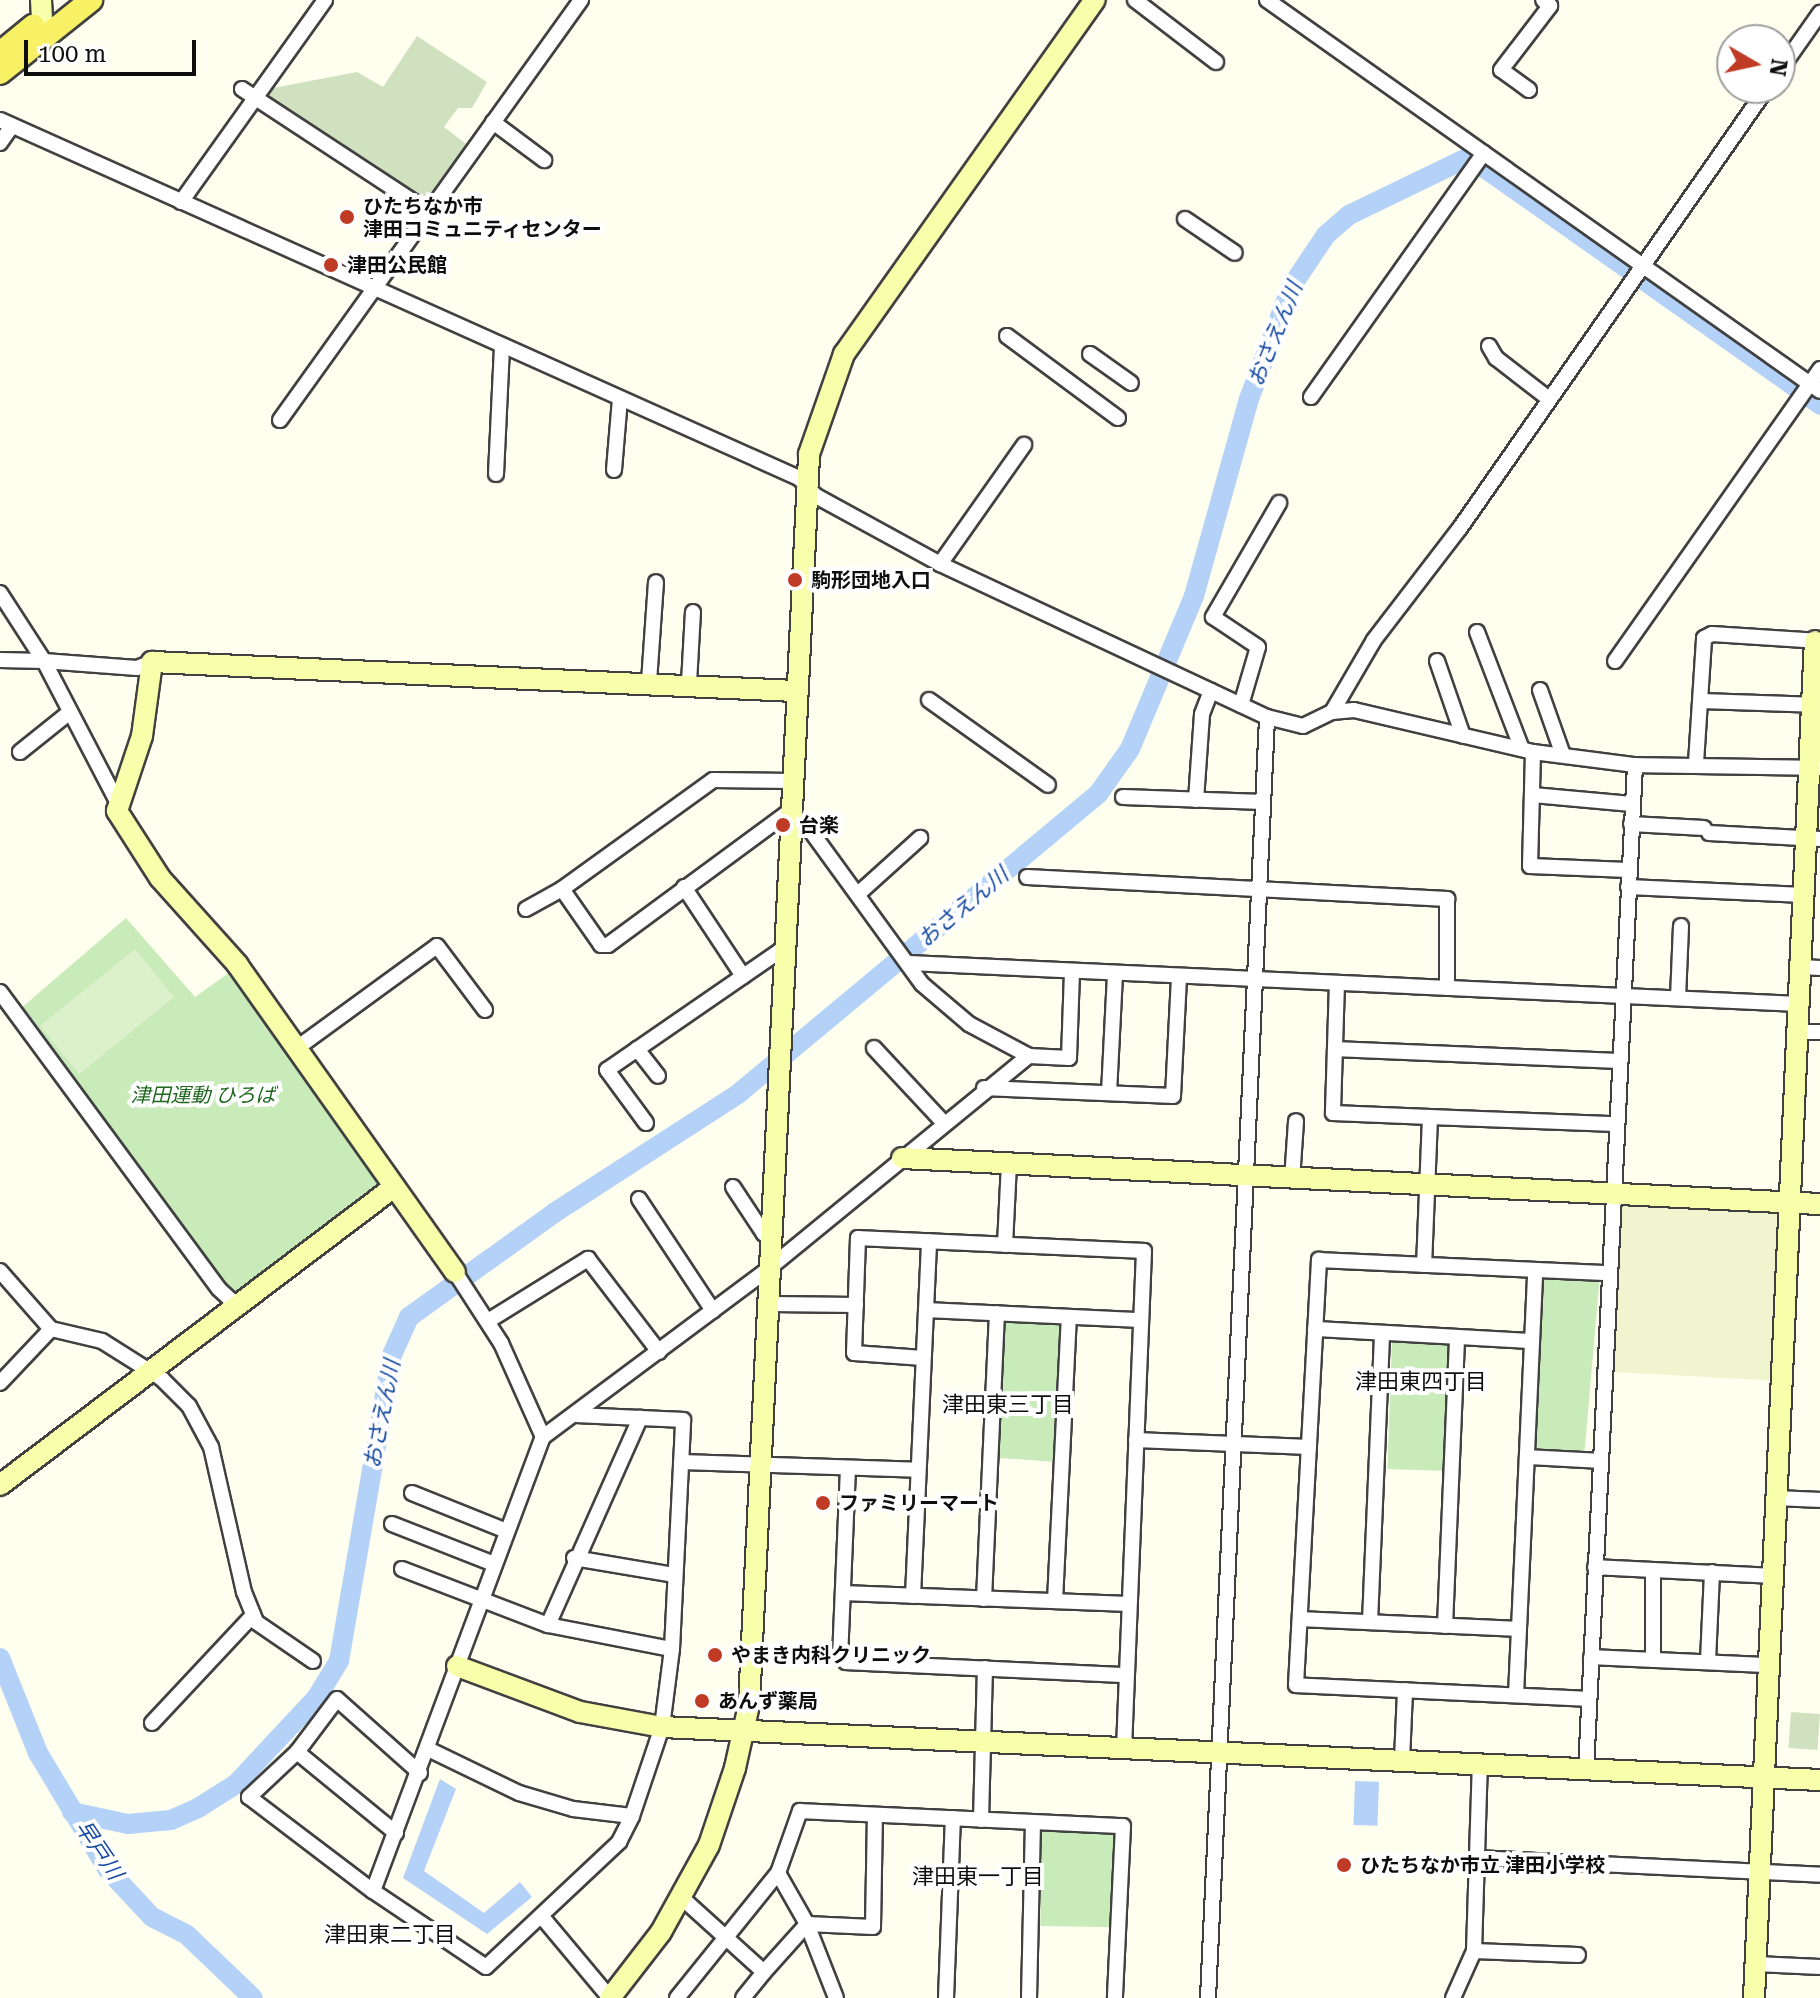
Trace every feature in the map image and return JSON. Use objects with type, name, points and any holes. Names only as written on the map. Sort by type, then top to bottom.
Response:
[{"type":"main road","points":[[0,53],[41,10],[67,0]]},
{"type":"main road","points":[[0,73],[91,0]]},
{"type":"street","points":[[181,202],[325,0]]},
{"type":"street","points":[[280,420],[581,0]]},
{"type":"street","points":[[543,1918],[610,1998],[682,1898],[725,1804],[744,1732],[752,1670],[771,1304],[805,483],[817,424],[844,354],[1095,0]]},
{"type":"street","points":[[1135,0],[1216,62]]},
{"type":"street","points":[[1267,0],[1641,266],[1697,300],[1815,387]]},
{"type":"street","points":[[1529,90],[1501,70],[1550,6],[1543,0]]},
{"type":"street","points":[[1796,47],[1820,13]]},
{"type":"street","points":[[242,89],[428,211]]},
{"type":"street","points":[[1332,712],[1374,640],[1549,399],[1756,104]]},
{"type":"street","points":[[493,122],[544,160]]},
{"type":"street","points":[[0,143],[6,123],[620,399],[805,483],[816,496],[940,564],[1267,717],[1303,726],[1332,712],[1354,710],[1528,750],[1635,765],[1696,763],[1815,767]]},
{"type":"street","points":[[1311,397],[1484,153]]},
{"type":"street","points":[[1185,219],[1235,253]]},
{"type":"street","points":[[1007,336],[1118,418]]},
{"type":"street","points":[[1489,346],[1496,358],[1549,399]]},
{"type":"street","points":[[496,474],[502,348]]},
{"type":"street","points":[[1090,354],[1131,383]]},
{"type":"street","points":[[1615,661],[1815,387],[1820,369]]},
{"type":"street","points":[[614,470],[620,399]]},
{"type":"street","points":[[940,564],[1024,445]]},
{"type":"street","points":[[1241,705],[1258,647],[1213,617],[1279,503]]},
{"type":"street","points":[[649,682],[656,582]]},
{"type":"street","points":[[0,593],[44,661],[117,801]]},
{"type":"street","points":[[689,683],[693,612]]},
{"type":"street","points":[[1477,632],[1528,750],[1533,795],[1530,866],[1628,870]]},
{"type":"street","points":[[1696,763],[1704,638],[1712,634],[1818,641],[1809,898],[1810,967],[1799,1004],[1754,1998]]},
{"type":"street","points":[[0,660],[137,668],[152,662],[689,683],[796,691]]},
{"type":"street","points":[[1437,661],[1463,736]]},
{"type":"street","points":[[152,662],[142,736],[117,801],[117,811],[147,861],[238,965],[461,1281],[488,1321],[543,1437]]},
{"type":"street","points":[[1540,690],[1563,755]]},
{"type":"street","points":[[1196,800],[1202,714],[1211,691]]},
{"type":"street","points":[[929,700],[1048,785]]},
{"type":"street","points":[[1701,701],[1816,704]]},
{"type":"street","points":[[20,752],[70,712]]},
{"type":"street","points":[[1208,1998],[1231,1444],[1267,717]]},
{"type":"street","points":[[1586,1770],[1621,996],[1635,765]]},
{"type":"street","points":[[526,909],[562,889],[713,780],[792,781]]},
{"type":"street","points":[[1533,795],[1632,804]]},
{"type":"street","points":[[1123,797],[1263,802]]},
{"type":"street","points":[[562,889],[601,945],[791,815]]},
{"type":"street","points":[[791,815],[805,823],[899,950],[949,1011],[1029,1056],[1069,1058],[1072,971]]},
{"type":"street","points":[[1631,824],[1813,839]]},
{"type":"street","points":[[858,894],[920,838]]},
{"type":"street","points":[[1027,877],[1447,899],[1447,988]]},
{"type":"street","points":[[684,887],[743,976]]},
{"type":"street","points":[[1628,887],[1809,898]]},
{"type":"street","points":[[1678,998],[1681,926]]},
{"type":"street","points":[[297,1048],[437,946],[485,1010]]},
{"type":"street","points":[[646,1123],[607,1070],[787,946]]},
{"type":"street","points":[[909,963],[1799,1004]]},
{"type":"street","points":[[1109,1093],[1115,973]]},
{"type":"street","points":[[984,1088],[1173,1096],[1179,976]]},
{"type":"street","points":[[1337,983],[1333,1113],[1615,1124]]},
{"type":"street","points":[[0,992],[219,1289],[236,1305]]},
{"type":"street","points":[[1798,1032],[1820,1032]]},
{"type":"street","points":[[874,1048],[944,1123]]},
{"type":"street","points":[[637,1049],[658,1076]]},
{"type":"street","points":[[1335,1049],[1618,1061]]},
{"type":"street","points":[[373,1891],[420,1773],[480,1600],[543,1437],[577,1415],[772,1266],[984,1088],[1029,1056]]},
{"type":"street","points":[[1424,1265],[1430,1117]]},
{"type":"street","points":[[1292,1180],[1296,1121]]},
{"type":"street","points":[[902,1158],[1244,1178],[1820,1204]]},
{"type":"street","points":[[1005,1245],[1009,1163]]},
{"type":"street","points":[[733,1187],[764,1234],[772,1235]]},
{"type":"street","points":[[0,1485],[148,1369],[393,1188]]},
{"type":"street","points":[[639,1199],[713,1311]]},
{"type":"street","points":[[923,1358],[854,1353],[858,1238],[1144,1251],[1124,1747]]},
{"type":"street","points":[[913,1596],[929,1241]]},
{"type":"street","points":[[488,1321],[588,1259],[659,1352]]},
{"type":"street","points":[[1589,1699],[1296,1685],[1319,1260],[1608,1273]]},
{"type":"street","points":[[1516,1695],[1535,1270]]},
{"type":"street","points":[[3,1282],[51,1329],[102,1341],[148,1369],[189,1406],[211,1447],[253,1615],[313,1661]]},
{"type":"street","points":[[771,1304],[856,1305]]},
{"type":"street","points":[[926,1310],[1141,1320]]},
{"type":"street","points":[[984,1599],[997,1313]]},
{"type":"street","points":[[1055,1601],[1069,1317]]},
{"type":"street","points":[[0,1383],[51,1329]]},
{"type":"street","points":[[1315,1329],[1532,1341]]},
{"type":"street","points":[[1370,1622],[1382,1333]]},
{"type":"street","points":[[1445,1626],[1457,1337]]},
{"type":"street","points":[[420,1773],[337,1699],[297,1752],[249,1797],[373,1891],[486,1967],[543,1918],[619,1842],[632,1816],[662,1727],[672,1649],[683,1420],[577,1415]]},
{"type":"street","points":[[548,1625],[574,1558],[640,1418]]},
{"type":"street","points":[[1136,1440],[1309,1447]]},
{"type":"street","points":[[1527,1457],[1600,1461]]},
{"type":"street","points":[[681,1462],[918,1470]]},
{"type":"street","points":[[848,1468],[840,1655],[846,1662],[1126,1675]]},
{"type":"street","points":[[412,1493],[507,1531]]},
{"type":"street","points":[[1777,1498],[1820,1500]]},
{"type":"street","points":[[392,1524],[494,1564]]},
{"type":"street","points":[[574,1558],[674,1575]]},
{"type":"street","points":[[1595,1567],[1773,1576]]},
{"type":"street","points":[[402,1569],[548,1625],[672,1649]]},
{"type":"street","points":[[1653,1570],[1653,1660]]},
{"type":"street","points":[[1708,1661],[1712,1572]]},
{"type":"street","points":[[843,1593],[1129,1604]]},
{"type":"street","points":[[152,1723],[253,1615]]},
{"type":"street","points":[[1300,1619],[1519,1629]]},
{"type":"street","points":[[1591,1657],[1769,1665]]},
{"type":"street","points":[[457,1666],[580,1712],[662,1727],[1820,1780]]},
{"type":"street","points":[[981,1820],[985,1668]]},
{"type":"street","points":[[1402,1760],[1405,1690]]},
{"type":"street","points":[[428,1749],[519,1793],[573,1809],[632,1816]]},
{"type":"street","points":[[297,1752],[396,1833]]},
{"type":"street","points":[[1453,1998],[1474,1951],[1480,1764]]},
{"type":"street","points":[[677,1998],[778,1873],[800,1811],[1123,1826],[1115,1998]]},
{"type":"street","points":[[807,1924],[873,1927],[875,1815]]},
{"type":"street","points":[[946,1998],[953,1818]]},
{"type":"street","points":[[1029,1998],[1033,1824]]},
{"type":"street","points":[[1477,1858],[1820,1875]]},
{"type":"street","points":[[778,1873],[807,1924],[836,1998]]},
{"type":"street","points":[[682,1898],[764,1972]]},
{"type":"street","points":[[743,1998],[807,1924]]},
{"type":"street","points":[[1474,1951],[1578,1955]]},
{"type":"street","points":[[1756,1964],[1820,1967]]},
{"type":"green space","points":[[417,36],[487,82],[472,108],[458,108],[444,127],[470,147],[430,207],[264,100],[273,88],[357,72],[383,87]]},
{"type":"green space","name":"津田運動 ひろば","points":[[126,918],[195,997],[233,970],[382,1184],[235,1297],[20,1009]]},
{"type":"green space","points":[[135,949],[174,997],[79,1074],[40,1026]]},
{"type":"green space","points":[[1617,1202],[1782,1211],[1773,1380],[1608,1372]]},
{"type":"green space","points":[[1542,1272],[1600,1277],[1584,1456],[1526,1451]]},
{"type":"green space","points":[[1005,1321],[1063,1325],[1053,1462],[995,1458]]},
{"type":"green space","points":[[1392,1338],[1453,1340],[1448,1471],[1387,1469]]},
{"type":"green space","points":[[1791,1712],[1820,1714],[1817,1750],[1788,1748]]},
{"type":"green space","points":[[1042,1829],[1119,1830],[1117,1927],[1040,1926]]},
{"type":"water","points":[[440,1779],[456,1789],[424,1871],[484,1913],[520,1882],[532,1897],[487,1934],[403,1878]]},
{"type":"water","points":[[1355,1781],[1379,1782],[1377,1826],[1353,1825]]},
{"type":"waterway","name":"おさえん川","points":[[72,1812],[128,1824],[171,1820],[198,1808],[236,1784],[317,1697],[339,1661],[392,1355],[409,1317],[554,1213],[738,1094],[1098,794],[1130,749],[1194,596],[1249,399],[1291,287],[1326,235],[1349,215],[1469,157],[1820,405]]},
{"type":"waterway","name":"早戸川","points":[[0,1658],[38,1753],[108,1870],[152,1917],[187,1935],[253,1998]]},
{"type":"place","name":"ひたちなか市 津田コミュニティセンター","points":[[347,217]]},
{"type":"place","name":"津田公民館","points":[[331,265]]},
{"type":"place","name":"駒形団地入口","points":[[795,580]]},
{"type":"place","name":"台楽","points":[[783,825]]},
{"type":"place","name":"ファミリーマート","points":[[823,1503]]},
{"type":"place","name":"やまき内科クリニック","points":[[715,1655]]},
{"type":"place","name":"あんず薬局","points":[[702,1701]]},
{"type":"place","name":"ひたちなか市立 津田小学校","points":[[1344,1865]]},
{"type":"district","name":"津田東四丁目","points":[[1421,1382]]},
{"type":"district","name":"津田東三丁目","points":[[1008,1405]]},
{"type":"district","name":"津田東一丁目","points":[[978,1877]]},
{"type":"district","name":"津田東二丁目","points":[[390,1935]]}]
